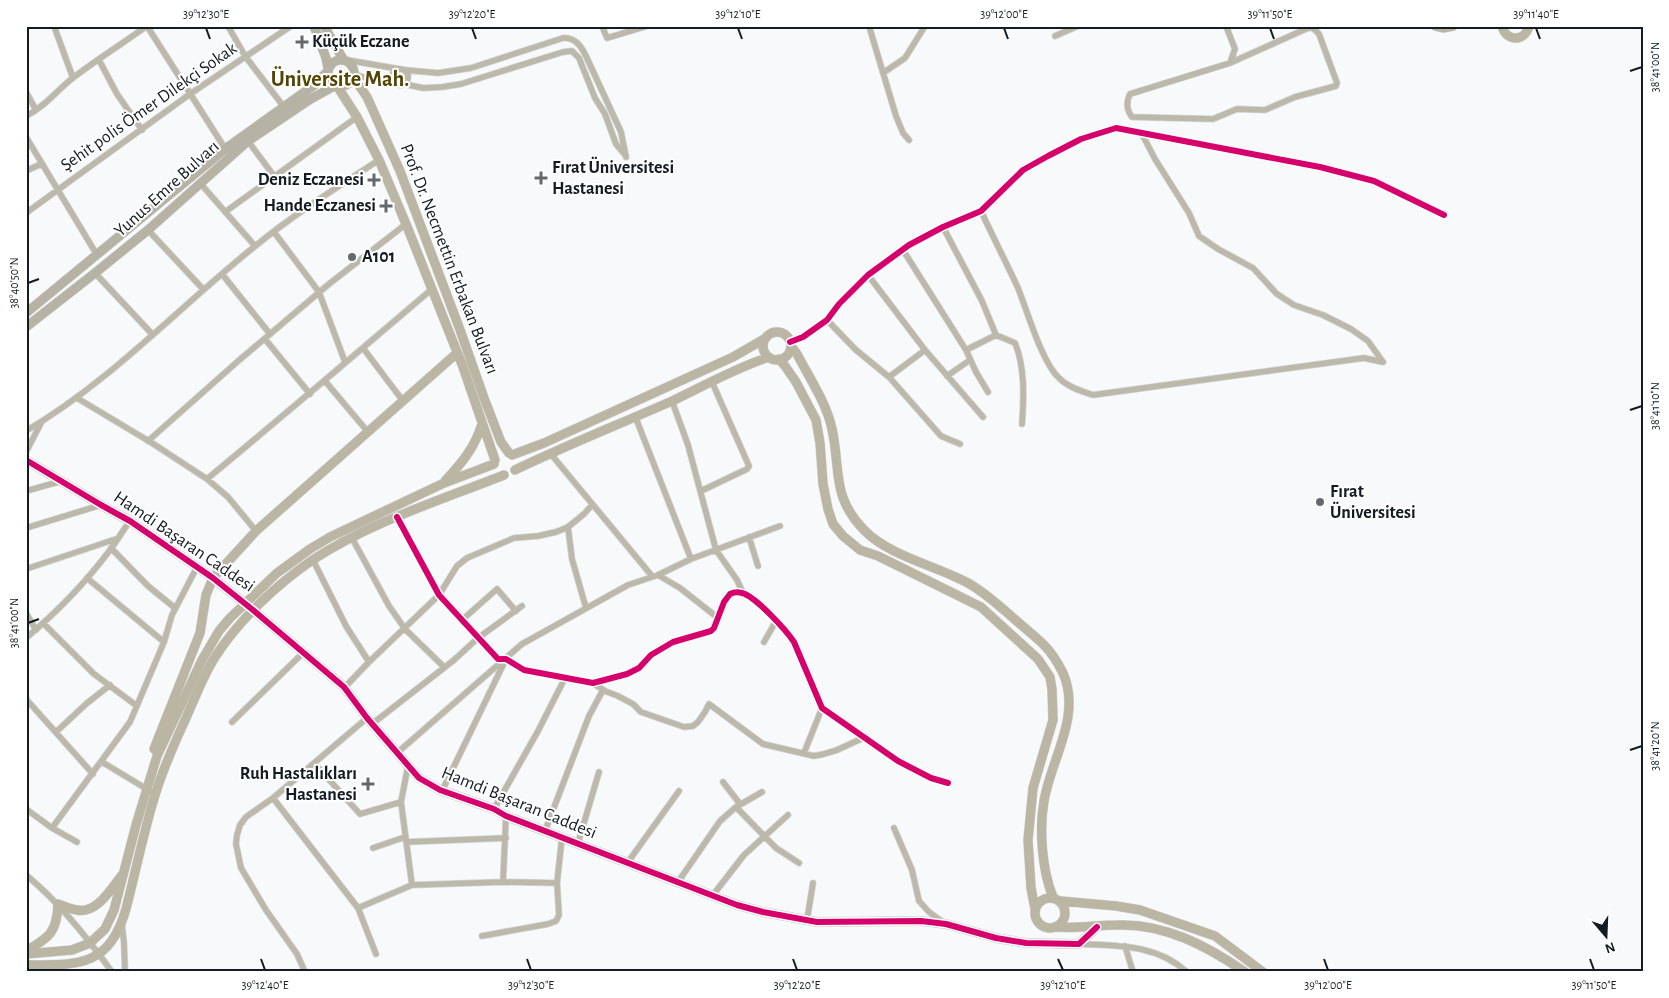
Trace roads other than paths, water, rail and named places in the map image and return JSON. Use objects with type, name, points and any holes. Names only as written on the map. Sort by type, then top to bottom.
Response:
[{"type":"main road","points":[[314,26],[326,58],[330,81],[336,85],[345,85],[351,81],[354,75],[352,66],[345,60],[324,26]]},
{"type":"main road","points":[[1435,26],[1443,28],[1454,26]]},
{"type":"main road","points":[[1502,26],[1506,35],[1514,38],[1523,36],[1527,33],[1530,26]]},
{"type":"main road","points":[[328,70],[335,60],[345,60]]},
{"type":"main road","name":"Yunus Emre Bulvarı","points":[[26,313],[227,152],[313,86],[328,70]]},
{"type":"main road","name":"Prof. Dr. Necmettin Erbakan Bulvarı","points":[[354,75],[367,96],[400,171],[501,442],[511,454]]},
{"type":"main road","name":"Yunus Emre Bulvarı","points":[[26,327],[148,230],[200,183],[227,152],[248,141],[309,100],[336,85]]},
{"type":"main road","name":"Prof. Dr. Necmettin Erbakan Bulvarı","points":[[336,85],[356,117],[378,160],[406,224],[458,352],[495,462]]},
{"type":"main road","points":[[504,475],[496,470],[495,462],[499,455],[511,454],[544,443],[733,357],[772,333],[779,332],[786,336],[798,354],[826,411],[832,429],[841,495],[850,514],[866,532],[889,548],[969,584],[999,606],[1045,646],[1057,662],[1069,690],[1070,707],[1044,801],[1043,862],[1047,883],[1057,899],[1064,905],[1066,914],[1062,922],[1055,927]]},
{"type":"main road","points":[[766,338],[763,346],[769,357]]},
{"type":"main road","points":[[778,359],[788,353],[791,344]]},
{"type":"main road","points":[[26,952],[72,950],[90,943],[98,937],[110,921],[151,758],[200,633],[206,594],[213,578],[256,532],[458,352]]},
{"type":"main road","points":[[26,965],[73,964],[92,958],[111,944],[122,925],[155,794],[170,754],[214,659],[253,610],[280,586],[313,560],[352,538],[397,517],[508,474],[550,453],[672,401],[753,362],[769,357],[778,359],[785,366],[796,382],[816,420],[823,484],[828,509],[833,524],[843,536],[860,550],[878,556],[981,607],[1038,659],[1050,677],[1053,720],[1033,788],[1028,840],[1031,888],[1038,922],[1046,928],[1075,929],[1118,925],[1148,927],[1194,941],[1218,953],[1245,972]]},
{"type":"main road","points":[[444,483],[475,444],[482,423]]},
{"type":"main road","points":[[511,454],[517,463],[515,470]]},
{"type":"main road","name":"Hamdi Başaran Caddesi","points":[[26,460],[101,506],[130,521],[213,578],[304,652],[344,688],[419,778],[442,791],[494,809],[506,816],[737,905],[763,912],[817,922],[921,921],[946,924],[996,938],[1026,943],[1079,944]]},
{"type":"main road","points":[[144,788],[202,660],[219,631],[277,574],[310,549],[344,530],[444,483],[495,462]]},
{"type":"main road","points":[[26,952],[47,937],[54,929],[58,904],[78,910],[89,910],[97,905],[123,873]]},
{"type":"main road","points":[[1035,909],[1040,901],[1048,897],[1140,910],[1215,936],[1263,972]]},
{"type":"main road","points":[[1079,944],[1097,927]]},
{"type":"street","points":[[54,26],[73,78]]},
{"type":"street","points":[[26,116],[36,110],[73,78],[147,26],[227,152]]},
{"type":"street","points":[[228,26],[245,56],[284,107]]},
{"type":"street","name":"Şehit polis Ömer Dilekçi Sokak","points":[[26,213],[190,94],[290,26]]},
{"type":"street","points":[[602,26],[607,38],[647,26]]},
{"type":"street","points":[[869,26],[903,133],[909,140]]},
{"type":"street","points":[[883,73],[905,58],[925,26]]},
{"type":"street","points":[[1055,36],[1078,26]]},
{"type":"street","points":[[1226,26],[1235,49],[1230,63]]},
{"type":"street","points":[[1308,28],[1313,28],[1319,34],[1337,82],[1336,86],[1295,97],[1265,110],[1237,109],[1213,118],[1132,117],[1127,111],[1127,101],[1130,94],[1230,63],[1308,28]]},
{"type":"street","points":[[345,60],[402,70],[438,73],[471,68],[563,38],[571,39],[582,48],[621,132],[626,157],[616,144],[579,58],[572,51],[442,87],[423,88],[378,82],[354,75]]},
{"type":"street","points":[[576,53],[582,48]]},
{"type":"street","points":[[99,60],[117,94],[142,130]]},
{"type":"street","points":[[471,68],[475,79]]},
{"type":"street","points":[[396,84],[392,77],[394,72],[402,70]]},
{"type":"street","points":[[402,70],[408,77],[404,84]]},
{"type":"street","points":[[26,92],[36,110]]},
{"type":"street","points":[[225,212],[356,117]]},
{"type":"street","points":[[791,344],[828,320],[839,304],[868,275],[903,250],[942,227],[981,211],[1023,170],[1081,139],[1116,128],[1320,167],[1374,181],[1444,215]]},
{"type":"street","points":[[981,211],[1018,287],[1050,366],[1058,378],[1076,389],[1093,395],[1364,358],[1383,362],[1368,341],[1351,329],[1323,315],[1294,305],[1277,294],[1253,268],[1199,236],[1189,213],[1155,159],[1142,134]]},
{"type":"street","points":[[26,137],[97,255]]},
{"type":"street","points":[[248,141],[274,176]]},
{"type":"street","points":[[26,431],[77,398],[255,246],[306,208],[378,160]]},
{"type":"street","points":[[26,171],[41,164]]},
{"type":"street","points":[[200,183],[255,246]]},
{"type":"street","points":[[148,441],[319,292],[406,224]]},
{"type":"street","points":[[942,227],[982,301],[996,335]]},
{"type":"street","points":[[148,230],[203,290]]},
{"type":"street","points":[[274,232],[319,292],[345,362]]},
{"type":"street","points":[[903,250],[966,350],[988,392]]},
{"type":"street","points":[[96,273],[153,335]]},
{"type":"street","points":[[222,274],[270,334]]},
{"type":"street","points":[[868,275],[925,350],[983,417]]},
{"type":"street","points":[[207,479],[310,394],[432,288]]},
{"type":"street","points":[[828,320],[856,350],[889,377],[941,436],[960,444]]},
{"type":"street","points":[[966,350],[996,335],[1015,342],[1024,391],[1022,424]]},
{"type":"street","points":[[265,338],[310,394]]},
{"type":"street","points":[[363,348],[403,401]]},
{"type":"street","points":[[889,377],[925,350]]},
{"type":"street","points":[[947,376],[970,360]]},
{"type":"street","points":[[325,381],[368,432]]},
{"type":"street","points":[[701,491],[747,469],[749,466],[712,382]]},
{"type":"street","points":[[77,398],[207,479],[228,497],[256,532]]},
{"type":"street","points":[[672,401],[688,445],[716,550],[737,580],[743,593]]},
{"type":"street","points":[[635,416],[691,559]]},
{"type":"street","points":[[26,452],[42,421]]},
{"type":"street","points":[[550,453],[592,505],[655,575],[680,588],[718,618]]},
{"type":"street","points":[[26,492],[62,481]]},
{"type":"street","points":[[344,688],[439,595],[457,566],[467,558],[514,538],[538,536],[568,527],[592,505]]},
{"type":"street","points":[[26,528],[101,506]]},
{"type":"street","points":[[397,517],[439,595],[498,659],[506,659],[524,670],[593,683],[603,690],[633,704],[641,712],[684,727],[692,726],[698,722],[708,704],[763,744],[814,756],[837,750],[863,738]]},
{"type":"street","points":[[26,638],[44,624],[87,578],[112,548],[116,539],[130,521]]},
{"type":"street","points":[[397,753],[522,644],[628,585],[780,526]]},
{"type":"street","points":[[568,527],[572,559],[586,608]]},
{"type":"street","points":[[749,537],[758,566]]},
{"type":"street","points":[[352,538],[389,606],[405,629],[444,667]]},
{"type":"street","points":[[26,569],[116,539]]},
{"type":"street","points":[[112,548],[148,586],[175,608]]},
{"type":"street","points":[[313,560],[346,626],[369,662]]},
{"type":"street","points":[[52,828],[130,722],[164,642],[175,608],[197,567]]},
{"type":"street","points":[[87,578],[164,642]]},
{"type":"street","points":[[462,620],[497,589],[516,611]]},
{"type":"street","points":[[593,683],[627,674],[639,668],[651,655],[673,642],[711,631],[724,602],[730,594],[735,592],[743,593],[788,633],[794,642],[822,708],[898,761],[931,778],[948,783]]},
{"type":"street","points":[[305,972],[297,954],[266,910],[241,868],[236,844],[240,825],[246,817],[273,798],[314,763],[444,667],[478,638],[522,606]]},
{"type":"street","points":[[26,613],[36,630]]},
{"type":"street","points":[[764,642],[776,621]]},
{"type":"street","points":[[44,624],[94,674],[137,706]]},
{"type":"street","points":[[232,722],[304,652]]},
{"type":"street","points":[[442,791],[476,717],[506,659]]},
{"type":"street","points":[[494,809],[538,731],[565,678]]},
{"type":"street","points":[[56,732],[110,685]]},
{"type":"street","points":[[545,830],[589,716],[603,690]]},
{"type":"street","points":[[26,698],[93,774]]},
{"type":"street","points":[[804,753],[822,708]]},
{"type":"street","points":[[102,762],[155,794]]},
{"type":"street","points":[[314,763],[360,814],[401,802]]},
{"type":"street","points":[[408,766],[401,802],[412,885]]},
{"type":"street","points":[[578,843],[599,772]]},
{"type":"street","points":[[723,782],[738,806],[776,848],[799,863]]},
{"type":"street","points":[[628,862],[680,791]]},
{"type":"street","points":[[678,882],[712,831],[728,812],[762,792]]},
{"type":"street","points":[[273,798],[358,908],[376,954]]},
{"type":"street","points":[[26,809],[52,828],[77,842]]},
{"type":"street","points":[[713,895],[744,855],[788,815]]},
{"type":"street","points":[[503,882],[506,816]]},
{"type":"street","points":[[894,828],[912,870],[919,901],[929,912],[946,924]]},
{"type":"street","points":[[482,936],[552,923],[559,915],[557,883],[562,837]]},
{"type":"street","points":[[373,848],[405,840],[506,838]]},
{"type":"street","points":[[26,875],[58,904],[112,972]]},
{"type":"street","points":[[358,908],[412,885],[503,882],[557,883]]},
{"type":"street","points":[[807,920],[813,883]]},
{"type":"street","points":[[122,925],[125,972]]},
{"type":"street","points":[[1079,944],[1125,946],[1161,954],[1187,972]]},
{"type":"street","points":[[1125,946],[1132,972]]},
{"type":"place","name":"Küçük Eczane","points":[[302,42]]},
{"type":"place","name":"Fırat Üniversitesi Hastanesi","points":[[541,178]]},
{"type":"place","name":"Deniz Eczanesi","points":[[374,180]]},
{"type":"place","name":"Hande Eczanesi","points":[[386,206]]},
{"type":"place","name":"A101","points":[[352,257]]},
{"type":"place","name":"Fırat Üniversitesi","points":[[1320,502]]},
{"type":"place","name":"Ruh Hastalıkları Hastanesi","points":[[368,784]]},
{"type":"district","name":"Üniversite Mah.","points":[[340,79]]}]
